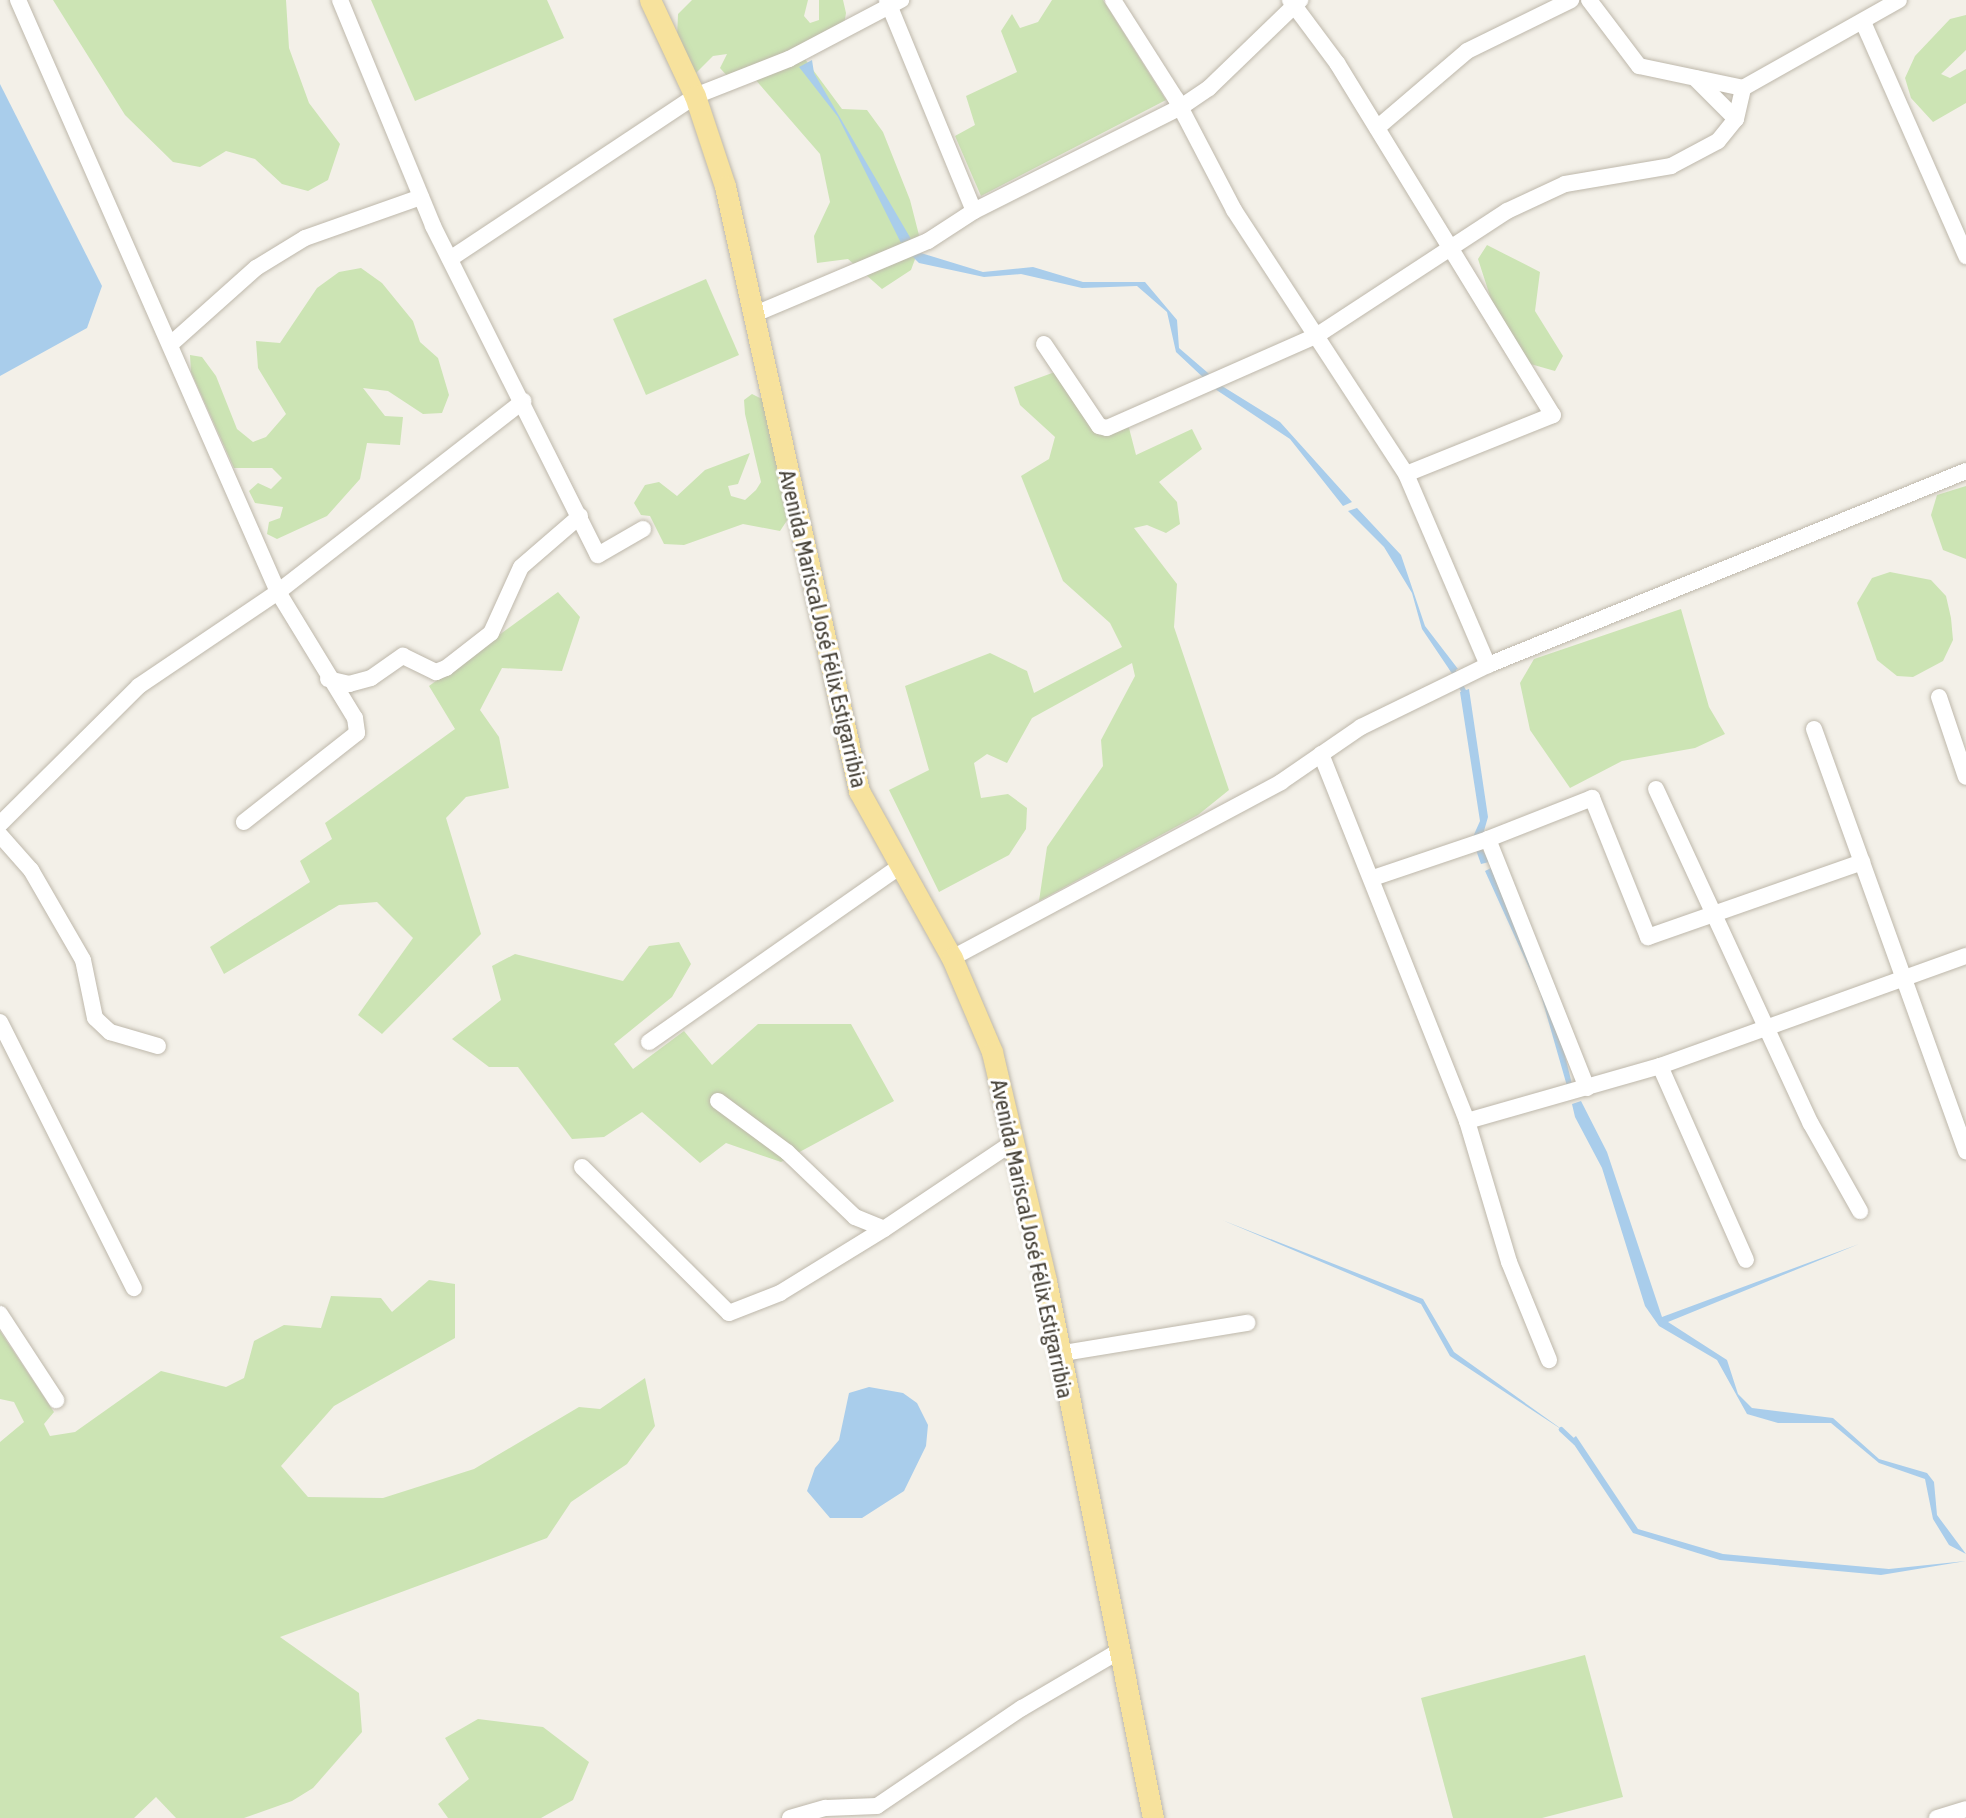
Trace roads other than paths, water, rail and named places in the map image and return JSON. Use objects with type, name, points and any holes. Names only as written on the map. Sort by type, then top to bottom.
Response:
[{"type":"main road","name":"Avenida Mariscal José Félix Estigarribia","points":[[650,0],[695,96],[725,186],[859,791],[952,958],[992,1052],[1015,1141],[1057,1354],[1121,1650],[1153,1818]]},
{"type":"street","points":[[18,0],[172,343],[278,592],[328,679],[355,718],[357,733],[244,822]]},
{"type":"street","points":[[340,0],[421,197],[598,555],[643,529]]},
{"type":"street","points":[[1113,0],[1181,107],[1234,210],[1406,474],[1488,665]]},
{"type":"street","points":[[1377,128],[1467,51],[1570,0]]},
{"type":"street","points":[[1589,0],[1633,62],[1743,88],[1899,0]]},
{"type":"street","points":[[450,259],[695,96],[817,46],[892,2],[974,211]]},
{"type":"street","points":[[755,314],[928,241],[974,211],[1181,107],[1295,2],[1377,128],[1553,415],[1406,474]]},
{"type":"street","points":[[1863,22],[1966,256]]},
{"type":"street","points":[[1695,78],[1736,119]]},
{"type":"street","points":[[1044,344],[1103,428],[1208,388],[1316,336],[1451,252],[1507,211],[1565,184],[1671,166],[1718,141],[1736,119],[1743,88]]},
{"type":"street","points":[[172,343],[256,268],[305,237],[421,197]]},
{"type":"street","points":[[0,824],[139,686],[278,592],[523,401]]},
{"type":"street","points":[[952,958],[1281,782],[1321,754],[1444,686],[1488,665],[1966,471]]},
{"type":"street","points":[[328,679],[349,684],[371,678],[403,656],[436,673],[446,668],[492,633],[521,567],[579,516]]},
{"type":"street","points":[[1939,697],[1966,777]]},
{"type":"street","points":[[1814,729],[1966,1151]]},
{"type":"street","points":[[1321,754],[1373,878],[1466,1121],[1509,1262],[1549,1360]]},
{"type":"street","points":[[1656,789],[1767,1028],[1860,1211]]},
{"type":"street","points":[[1373,878],[1479,842],[1592,799],[1643,933],[1655,936],[1862,862]]},
{"type":"street","points":[[0,835],[31,870],[83,960],[95,1018],[110,1031],[158,1046]]},
{"type":"street","points":[[1479,842],[1577,1092]]},
{"type":"street","points":[[649,1042],[900,866]]},
{"type":"street","points":[[1466,1121],[1577,1092],[1660,1066],[1966,956]]},
{"type":"street","points":[[0,1022],[134,1288]]},
{"type":"street","points":[[1660,1066],[1746,1260]]},
{"type":"street","points":[[718,1101],[787,1152],[855,1217],[884,1229]]},
{"type":"street","points":[[582,1167],[729,1313],[792,1287],[1015,1141]]},
{"type":"street","points":[[0,1314],[56,1400]]},
{"type":"street","points":[[1057,1354],[1247,1323]]},
{"type":"street","points":[[790,1818],[826,1808],[879,1812],[1022,1708],[1121,1650]]},
{"type":"street","points":[[1937,1818],[1966,1809]]},
{"type":"water","points":[[812,60],[814,73],[911,239],[901,243],[838,117],[799,67]]},
{"type":"water","points":[[0,84],[102,286],[87,328],[0,376]]},
{"type":"water","points":[[921,253],[983,272],[1033,267],[1083,282],[1145,282],[1177,320],[1179,348],[1215,379],[1208,382],[1176,352],[1167,312],[1137,286],[1082,288],[1021,274],[984,277],[919,263],[912,256]]},
{"type":"water","points":[[1222,386],[1280,422],[1352,502],[1343,506],[1290,439],[1215,389]]},
{"type":"water","points":[[1357,508],[1401,555],[1425,626],[1458,669],[1451,672],[1422,629],[1412,593],[1384,547],[1348,511]]},
{"type":"water","points":[[1469,689],[1488,817],[1480,845],[1489,862],[1481,864],[1472,839],[1480,821],[1460,692]]},
{"type":"water","points":[[1491,868],[1561,1040],[1572,1084],[1567,1086],[1540,992],[1485,871]]},
{"type":"water","points":[[1581,1101],[1607,1152],[1662,1317],[1859,1244],[1668,1322],[1727,1360],[1738,1394],[1752,1408],[1833,1418],[1879,1459],[1927,1473],[1934,1482],[1937,1515],[1966,1554],[1949,1545],[1933,1519],[1925,1479],[1879,1463],[1831,1423],[1778,1423],[1747,1414],[1717,1360],[1659,1326],[1645,1306],[1602,1168],[1575,1117],[1572,1104]]},
{"type":"water","points":[[1222,1220],[1423,1299],[1454,1352],[1567,1433],[1450,1356],[1421,1304]]},
{"type":"water","points":[[869,1387],[903,1393],[917,1403],[928,1425],[926,1446],[904,1491],[862,1518],[830,1518],[807,1491],[815,1468],[839,1440],[849,1393]]},
{"type":"water","points":[[1576,1436],[1638,1529],[1723,1554],[1889,1569],[1966,1561],[1881,1575],[1720,1560],[1633,1533],[1571,1440]]},
{"type":"waterway","points":[[1451,666],[1466,696]]},
{"type":"waterway","points":[[1561,1429],[1575,1442]]}]
